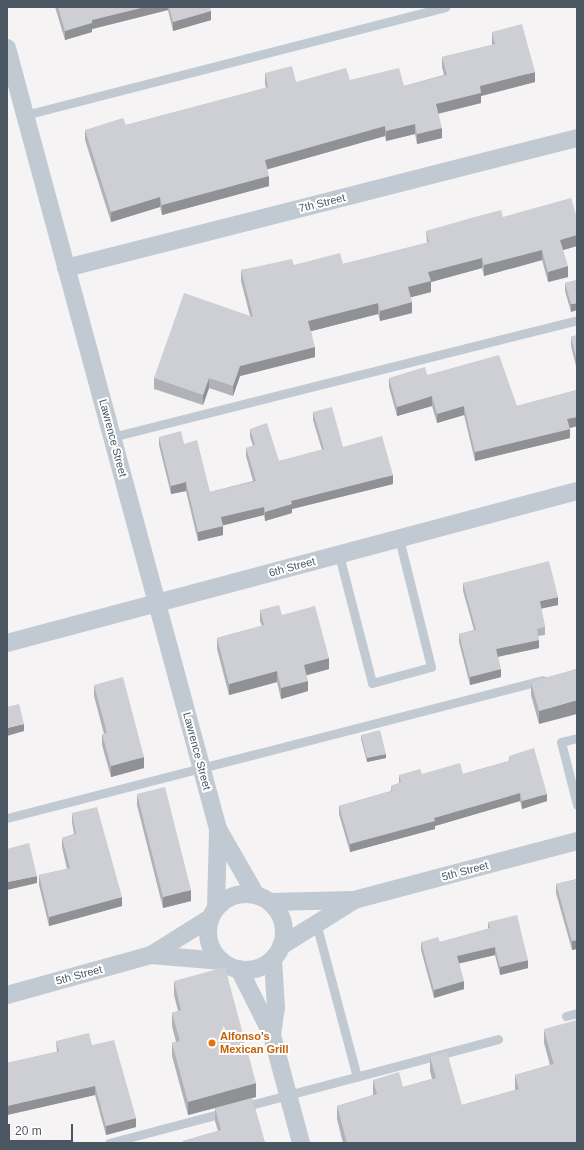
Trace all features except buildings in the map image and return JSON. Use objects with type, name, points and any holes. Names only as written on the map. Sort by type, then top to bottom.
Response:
[{"type":"street","name":"Lawrence Street","points":[[7,48],[218,829],[213,913]]},
{"type":"street","name":"7th Street","points":[[66,268],[577,138]]},
{"type":"street","name":"6th Street","points":[[7,643],[577,491]]},
{"type":"street","name":"Lawrence Street","points":[[218,829],[263,899]]},
{"type":"street","name":"5th Street","points":[[263,899],[354,900],[577,841]]},
{"type":"street","points":[[272,1035],[276,1008],[277,952],[282,920],[263,899],[228,898],[213,913],[212,949],[222,961],[239,969],[260,967],[277,952]]},
{"type":"street","name":"5th Street","points":[[277,952],[316,924],[354,900]]},
{"type":"street","name":"5th Street","points":[[7,995],[151,955],[213,913]]},
{"type":"street","name":"5th Street","points":[[151,955],[222,961]]},
{"type":"street","points":[[239,969],[272,1035],[301,1143]]},
{"type":"lane","points":[[25,115],[445,7]]},
{"type":"lane","points":[[112,437],[577,320]]},
{"type":"lane","points":[[339,554],[372,683],[431,667],[399,539]]},
{"type":"lane","points":[[7,818],[554,677]]},
{"type":"lane","points":[[577,738],[561,742],[577,805]]},
{"type":"lane","points":[[316,924],[357,1077]]},
{"type":"lane","points":[[566,1016],[577,1013]]},
{"type":"lane","points":[[109,1143],[498,1039]]},
{"type":"place","name":"Alfonso's Mexican Grill","points":[[212,1043]]}]
